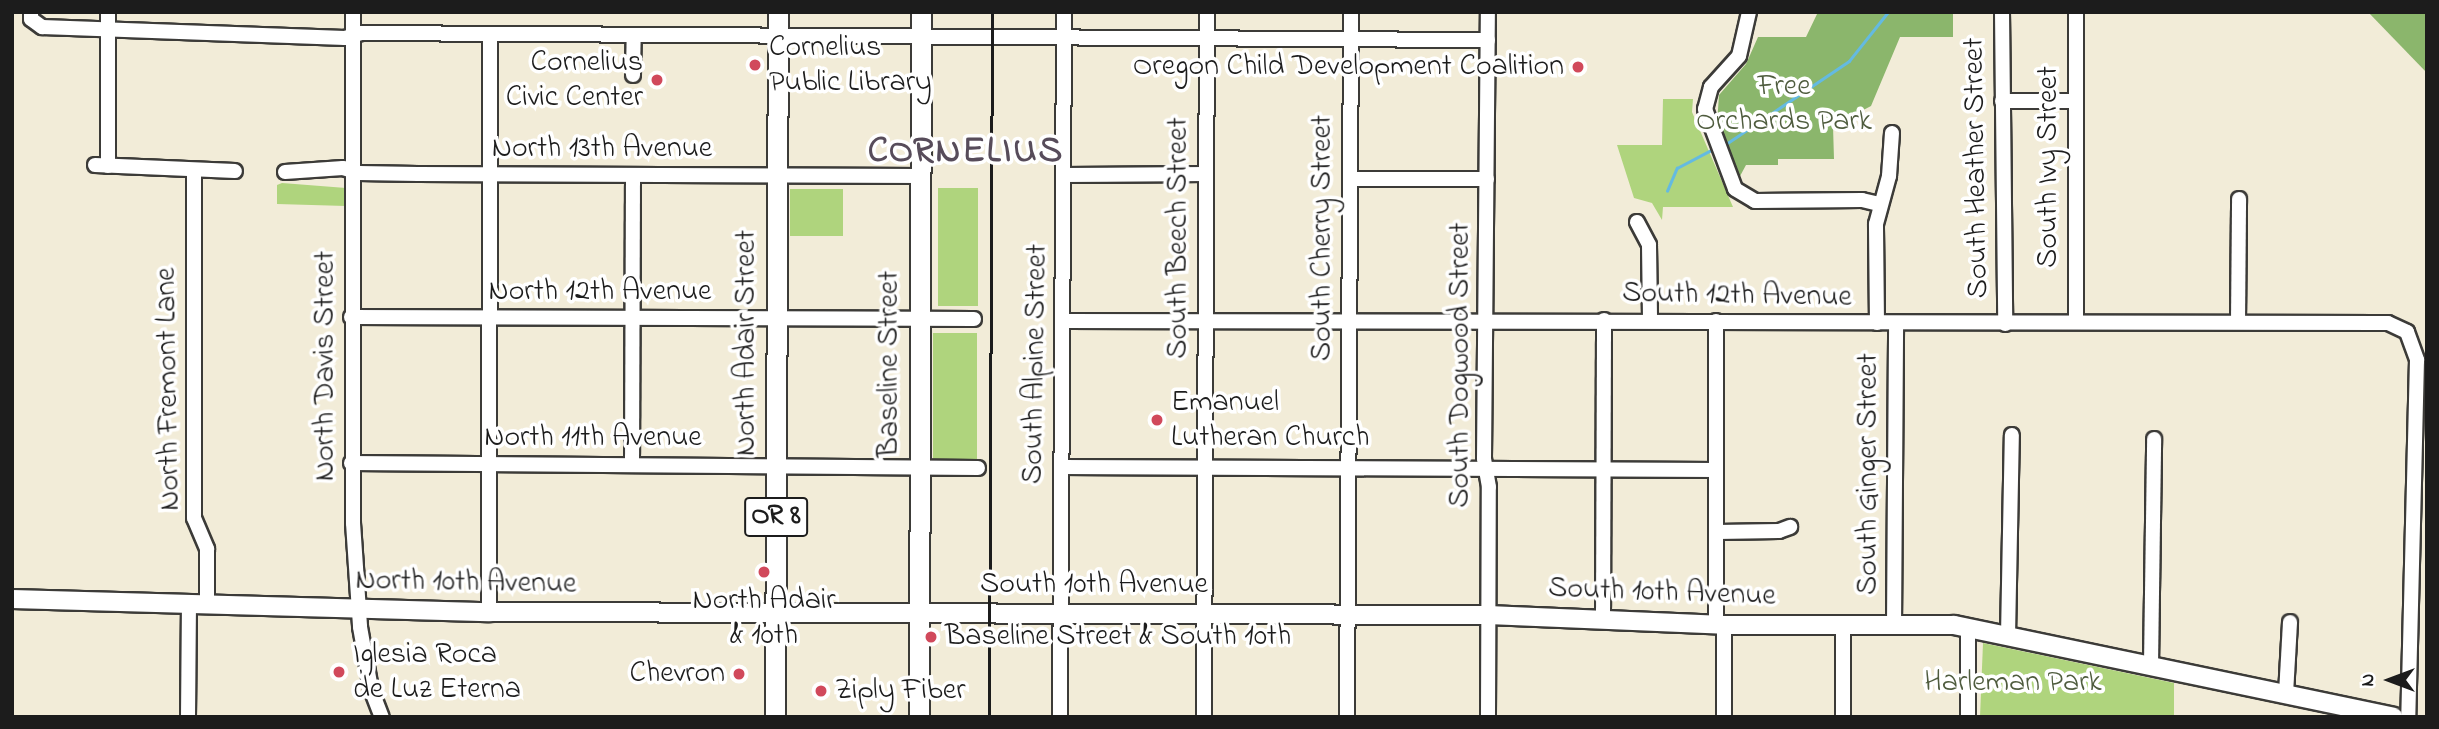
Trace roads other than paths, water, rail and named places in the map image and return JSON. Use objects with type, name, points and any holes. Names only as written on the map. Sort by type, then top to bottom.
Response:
[{"type":"highway","name":"North Adair Street","points":[[775,717],[778,12]]},
{"type":"highway","name":"Baseline Street","points":[[919,717],[921,12]]},
{"type":"main road","name":"North 10th Avenue","points":[[12,599],[489,612],[920,612]]},
{"type":"main road","name":"South 10th Avenue","points":[[920,612],[1489,615],[1720,624],[1968,628],[2392,717]]},
{"type":"street","points":[[108,12],[102,166],[235,171]]},
{"type":"street","name":"North Davis Street","points":[[353,12],[351,463],[358,610],[371,689],[382,717]]},
{"type":"street","name":"South Alpine Street","points":[[1060,717],[1064,12]]},
{"type":"street","name":"South Beech Street","points":[[1204,717],[1207,12]]},
{"type":"street","name":"South Cherry Street","points":[[1347,717],[1350,12]]},
{"type":"street","name":"South Dogwood Street","points":[[1488,12],[1485,321],[1488,717]]},
{"type":"street","points":[[1749,12],[1739,56],[1711,87],[1705,103],[1714,141],[1735,189],[1746,199],[1862,200],[1879,204]]},
{"type":"street","name":"South Heather Street","points":[[2002,12],[2001,162],[2006,179],[2005,324]]},
{"type":"street","name":"South Ivy Street","points":[[2076,12],[2076,323]]},
{"type":"street","points":[[33,18],[108,29],[353,37],[361,33],[1488,40]]},
{"type":"street","points":[[489,612],[490,35]]},
{"type":"street","points":[[633,75],[634,36]]},
{"type":"street","points":[[2002,101],[2076,101]]},
{"type":"street","points":[[1877,323],[1879,204],[1889,176],[1892,133]]},
{"type":"street","name":"North 13th Avenue","points":[[285,172],[343,168],[351,172],[489,175],[920,176]]},
{"type":"street","name":"North Fremont Lane","points":[[188,717],[198,606],[207,549],[194,518],[194,170]]},
{"type":"street","points":[[1064,175],[1206,174]]},
{"type":"street","points":[[632,464],[633,175]]},
{"type":"street","points":[[1350,179],[1487,179]]},
{"type":"street","points":[[2238,322],[2239,199]]},
{"type":"street","points":[[1637,222],[1650,245],[1650,321]]},
{"type":"street","name":"North 12th Avenue","points":[[351,317],[974,319]]},
{"type":"street","points":[[1603,620],[1604,320]]},
{"type":"street","name":"South 12th Avenue","points":[[1064,321],[2388,323],[2407,332],[2417,359],[2421,450]]},
{"type":"street","points":[[1716,321],[1717,532],[1724,717]]},
{"type":"street","name":"South Ginger Street","points":[[1894,625],[1896,323]]},
{"type":"street","points":[[2008,636],[2012,435]]},
{"type":"street","points":[[2151,666],[2154,439]]},
{"type":"street","points":[[2408,717],[2421,450]]},
{"type":"street","name":"North 11th Avenue","points":[[351,463],[978,468]]},
{"type":"street","points":[[1062,467],[1716,470]]},
{"type":"street","points":[[1717,532],[1779,531],[1790,527]]},
{"type":"street","points":[[2286,694],[2290,622]]},
{"type":"street","name":"South Ginger Street","points":[[1843,625],[1843,717]]},
{"type":"street","points":[[1968,628],[1968,717]]},
{"type":"waterway","points":[[1723,146],[1849,61],[1888,12]]},
{"type":"waterway","points":[[1667,191],[1677,168],[1713,149]]},
{"type":"railway","points":[[989,717],[992,12]]},
{"type":"place","name":"Cornelius Public Library","points":[[755,65]]},
{"type":"place","name":"Oregon Child Development Coalition","points":[[1578,67]]},
{"type":"place","name":"Cornelius Civic Center","points":[[657,80]]},
{"type":"place","name":"Emanuel Lutheran Church","points":[[1157,420]]},
{"type":"place","name":"North Adair & 10th","points":[[764,572]]},
{"type":"place","name":"Baseline Street & South 10th","points":[[931,637]]},
{"type":"place","name":"Iglesia Roca de Luz Eterna","points":[[339,672]]},
{"type":"place","name":"Chevron","points":[[739,674]]},
{"type":"place","name":"Ziply Fiber","points":[[821,691]]},
{"type":"district","name":"CORNELIUS","points":[[966,152]]},
{"type":"park label","name":"Free Orchards Park","points":[[1784,104]]},
{"type":"park label","name":"Harleman Park","points":[[2013,683]]}]
